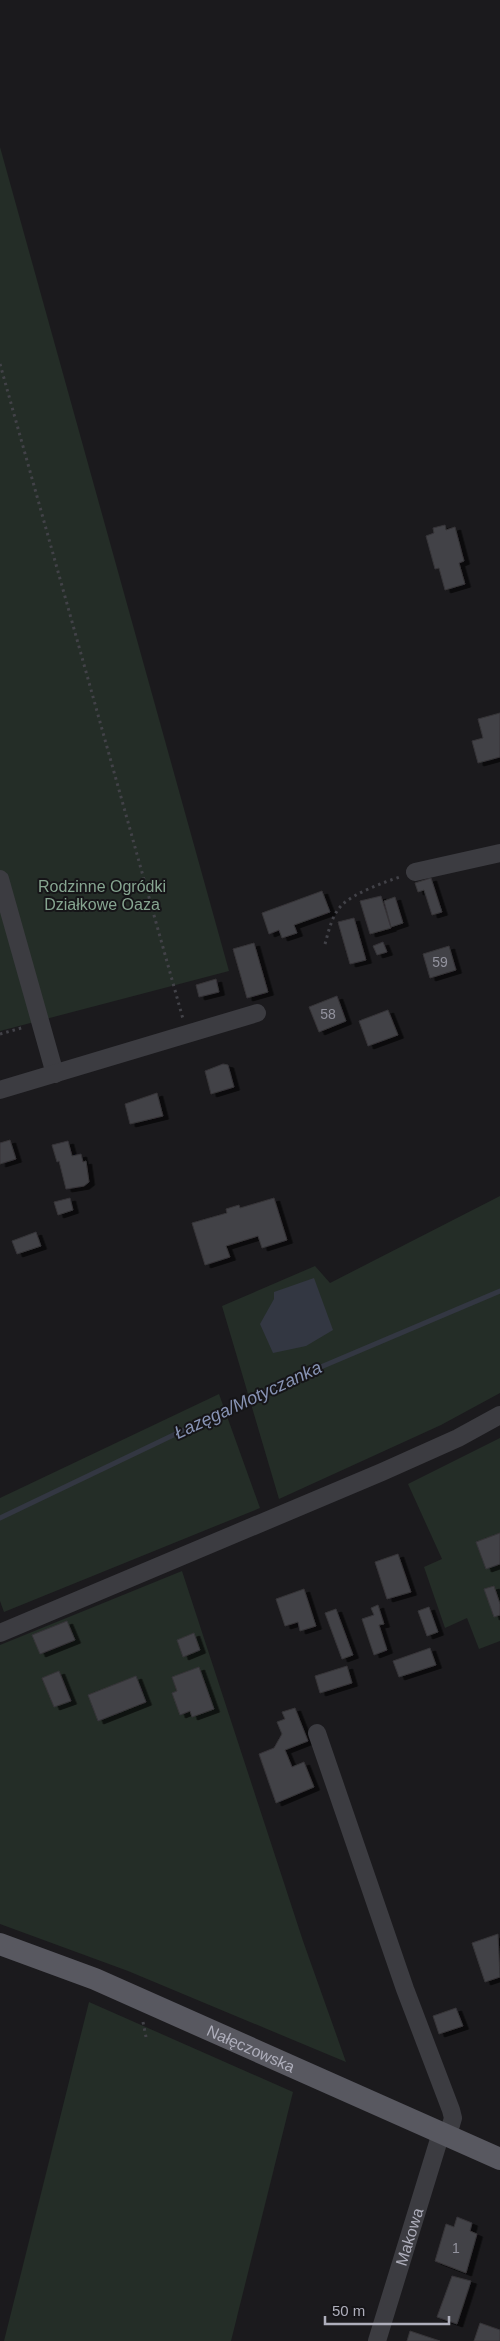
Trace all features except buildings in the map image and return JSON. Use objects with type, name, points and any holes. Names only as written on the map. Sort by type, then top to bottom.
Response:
[{"type":"main road","name":"Nałęczowska","points":[[0,1944],[95,1979],[500,2159]]},
{"type":"street","points":[[415,872],[500,854]]},
{"type":"street","points":[[0,879],[55,1074]]},
{"type":"street","points":[[0,1090],[257,1013]]},
{"type":"street","points":[[1,1630],[382,1472],[458,1438],[500,1415]]},
{"type":"street","name":"Makowa","points":[[317,1733],[406,1989],[451,2110],[452,2118],[444,2134],[377,2341]]},
{"type":"path","points":[[0,364],[188,1034]]},
{"type":"path","points":[[326,944],[332,920],[343,904],[379,884],[415,872]]},
{"type":"path","points":[[0,1034],[41,1024]]},
{"type":"path","points":[[142,2020],[146,2037]]},
{"type":"green space","name":"Rodzinne Ogródki Działkowe Oaza","points":[[0,147],[229,971],[0,1031]]},
{"type":"green space","points":[[500,1196],[500,1393],[441,1425],[279,1499],[222,1306],[315,1266],[330,1283]]},
{"type":"green space","points":[[219,1394],[260,1508],[4,1612],[0,1601],[0,1498]]},
{"type":"green space","points":[[500,1438],[500,1641],[479,1649],[467,1618],[445,1628],[424,1567],[442,1559],[408,1484]]},
{"type":"green space","points":[[182,1571],[303,1941],[346,2062],[128,1971],[0,1924],[0,1645]]},
{"type":"green space","points":[[89,2002],[293,2092],[231,2341],[4,2341]]},
{"type":"shaded area","points":[[314,1278],[333,1330],[306,1346],[273,1353],[260,1324],[274,1299],[274,1292]]},
{"type":"waterway","name":"Łazęga/Motyczanka","points":[[0,1518],[276,1386],[500,1291]]}]
